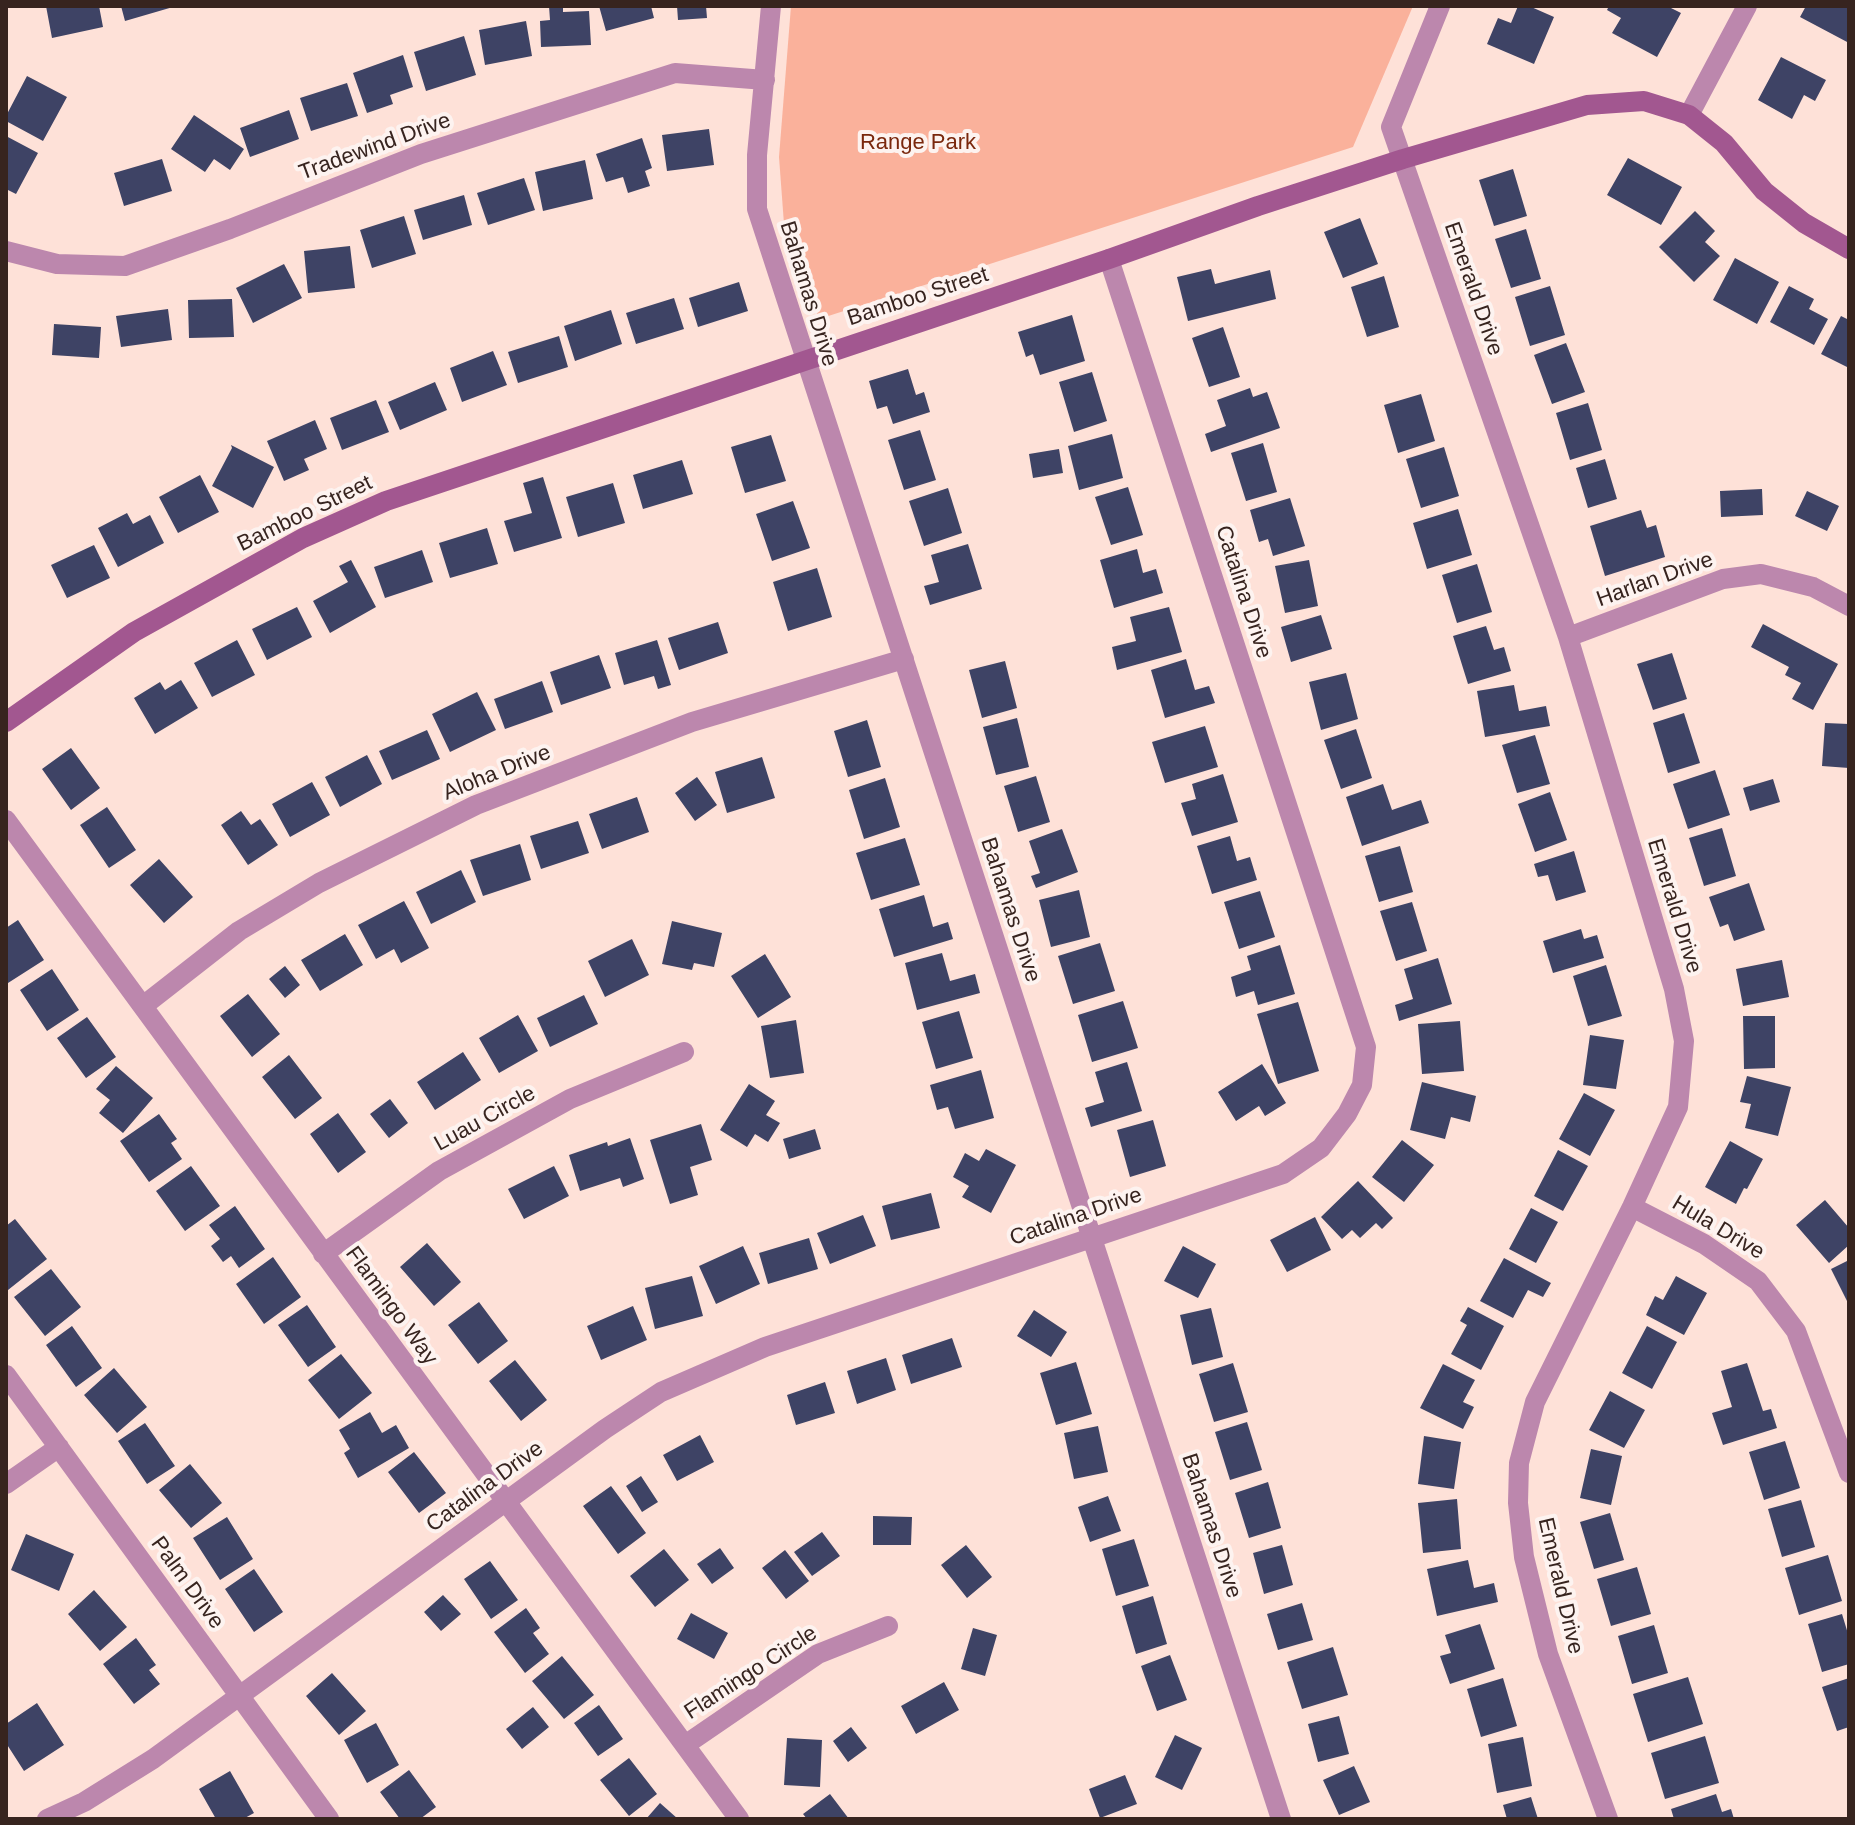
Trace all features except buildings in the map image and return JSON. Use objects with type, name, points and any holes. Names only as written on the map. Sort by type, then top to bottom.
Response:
[{"type":"street","name":"Bahamas Drive","points":[[771,6],[757,155],[757,209],[1277,1818]]},
{"type":"street","name":"Emerald Drive","points":[[1440,6],[1391,127],[1568,637],[1674,989],[1684,1041],[1678,1107],[1535,1402],[1519,1463],[1518,1503],[1524,1557],[1548,1654],[1608,1819]]},
{"type":"street","points":[[1689,115],[1747,6]]},
{"type":"street","name":"Tradewind Drive","points":[[6,251],[57,264],[125,266],[230,229],[421,154],[675,73],[765,80]]},
{"type":"street","name":"Bamboo Street","points":[[6,722],[134,632],[303,538],[358,513],[486,465],[1403,159],[1587,105],[1644,101],[1689,115],[1724,143],[1764,191],[1804,223],[1849,249]]},
{"type":"street","name":"Catalina Drive","points":[[47,1819],[84,1802],[153,1759],[661,1392],[765,1347],[1283,1174],[1321,1148],[1347,1114],[1362,1085],[1366,1047],[1109,259]]},
{"type":"street","name":"Harlan Drive","points":[[1568,637],[1723,579],[1761,574],[1813,587],[1849,606]]},
{"type":"street","name":"Aloha Drive","points":[[143,1006],[239,931],[319,883],[476,805],[692,722],[904,659]]},
{"type":"street","name":"Flamingo Way","points":[[6,820],[739,1819]]},
{"type":"street","name":"Luau Circle","points":[[323,1254],[439,1171],[570,1099],[684,1052]]},
{"type":"street","name":"Hula Drive","points":[[1632,1207],[1704,1244],[1758,1281],[1796,1331],[1849,1473]]},
{"type":"street","name":"Palm Drive","points":[[6,1375],[329,1819]]},
{"type":"street","points":[[6,1484],[59,1447]]},
{"type":"street","name":"Flamingo Circle","points":[[685,1745],[818,1654],[888,1626]]},
{"type":"green space","name":"Range Park","points":[[791,6],[1413,6],[1353,147],[819,319],[784,224],[779,157]]}]
